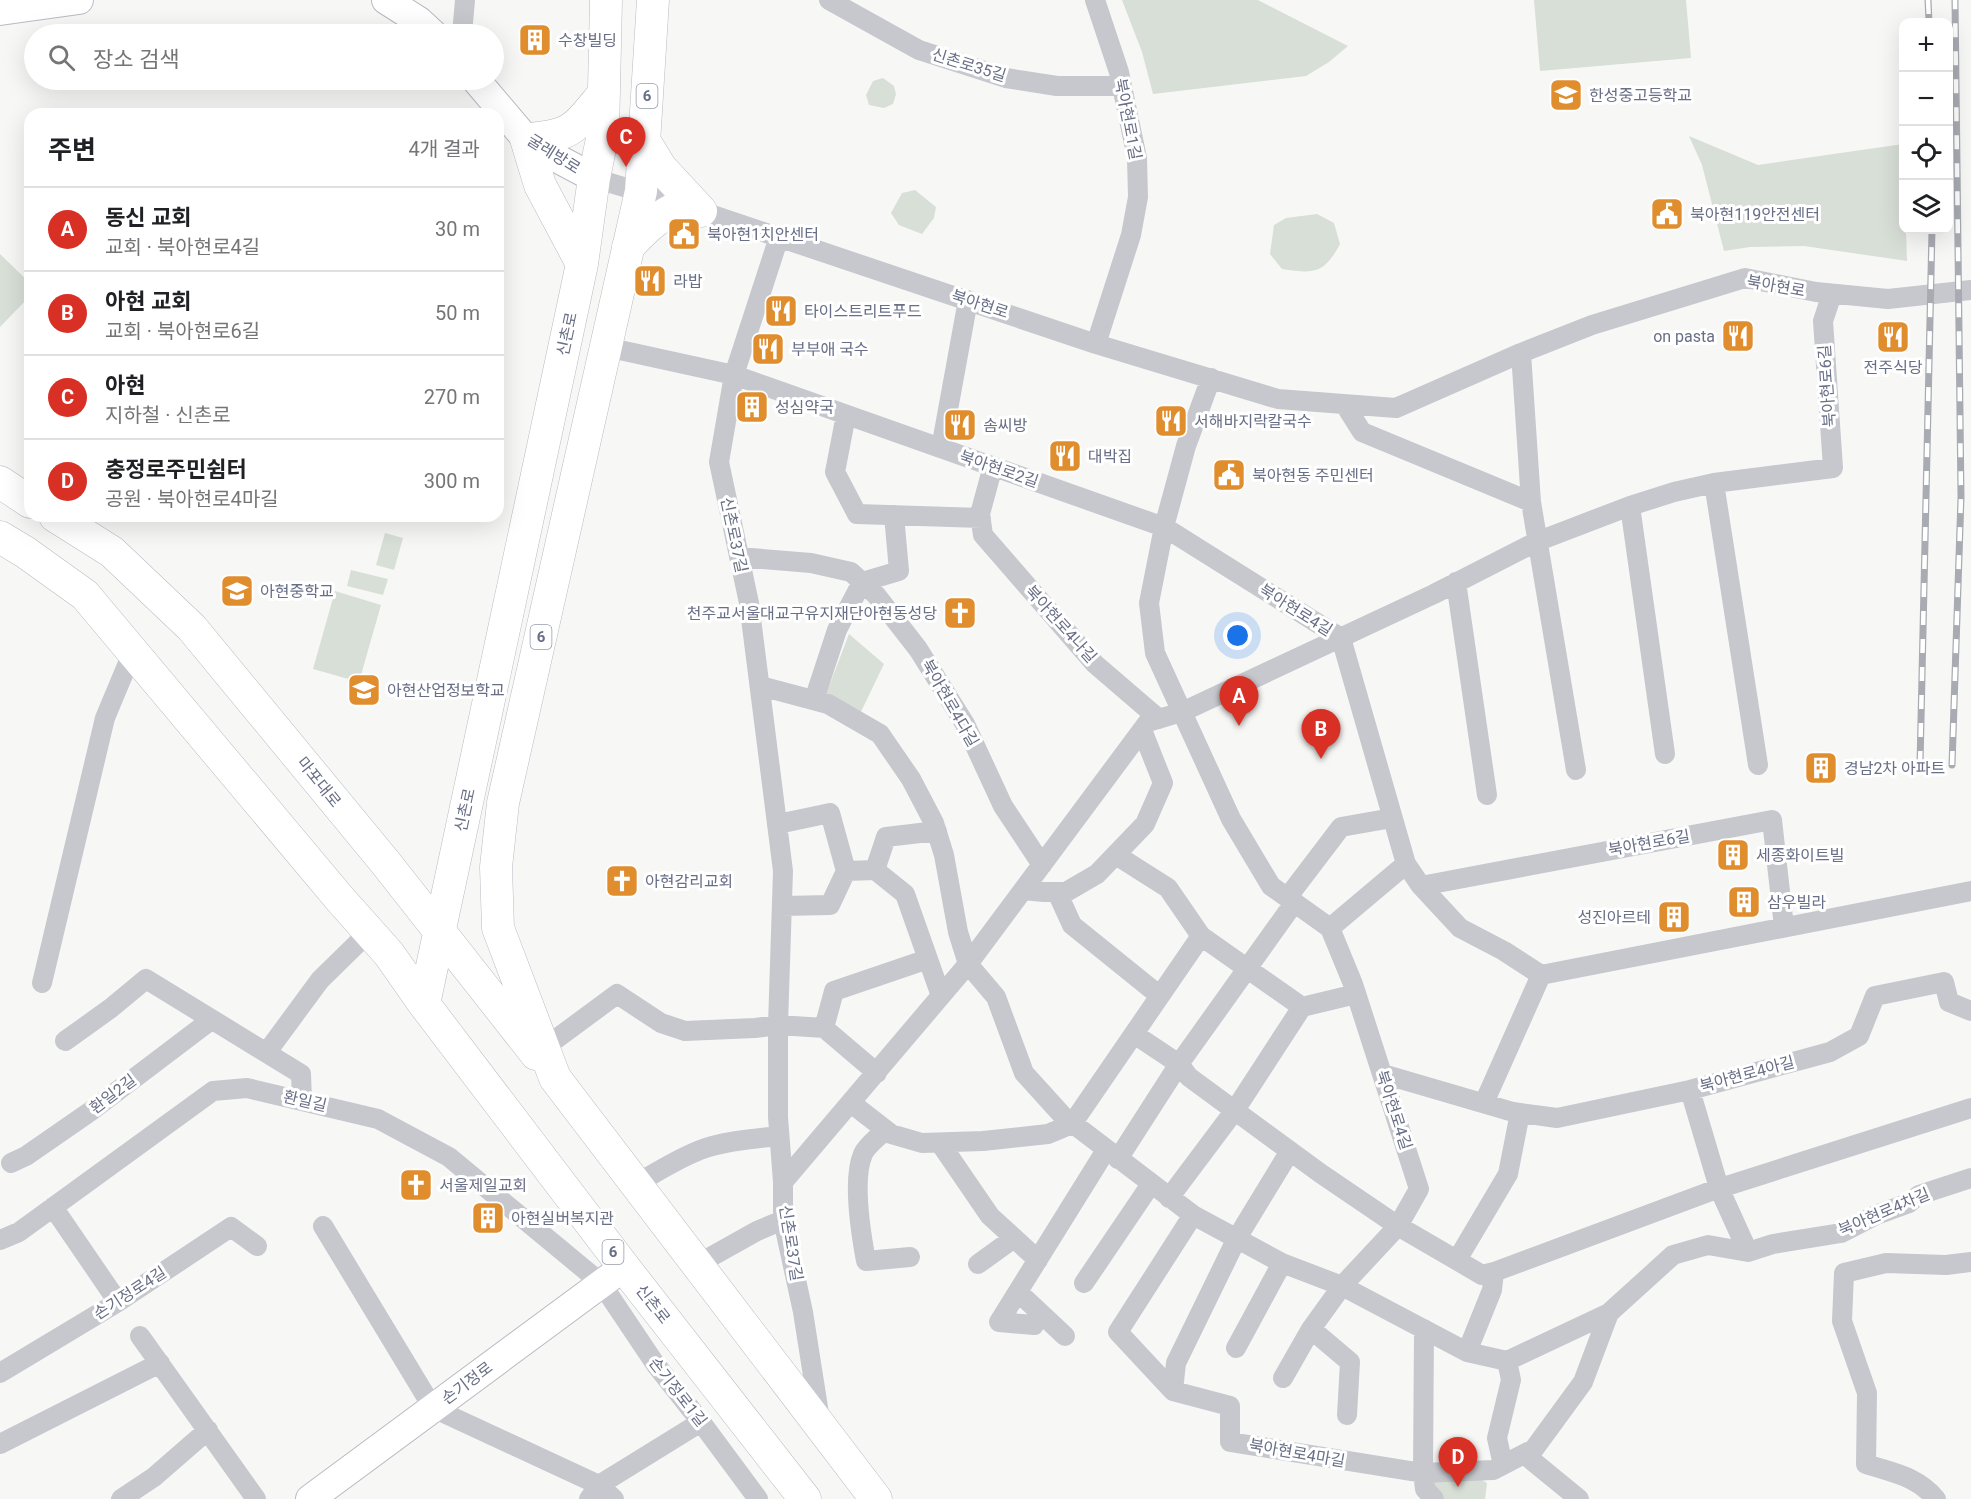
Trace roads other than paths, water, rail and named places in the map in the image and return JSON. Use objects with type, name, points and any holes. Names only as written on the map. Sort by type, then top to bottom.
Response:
[{"type":"main road","name":"신촌로","points":[[606,0],[603,134],[618,185],[628,247],[503,803],[498,842],[496,893],[498,928],[555,1078],[876,1499]]},
{"type":"main road","name":"신촌로","points":[[653,0],[644,140],[618,185],[582,264],[424,1004],[613,1275],[806,1499]]},
{"type":"main road","points":[[582,264],[540,185],[526,139],[549,138],[566,133],[581,121],[603,93]]},
{"type":"main road","points":[[644,140],[661,168],[692,208]]},
{"type":"main road","points":[[628,247],[649,225],[668,211],[692,208]]},
{"type":"main road","points":[[0,482],[24,498]]},
{"type":"main road","name":"마포대로","points":[[64,522],[112,552],[192,628],[385,862],[555,1078]]},
{"type":"main road","points":[[0,537],[86,595],[389,954],[424,1004]]},
{"type":"street","points":[[0,11],[33,3],[80,0]]},
{"type":"street","points":[[386,0],[421,24]]},
{"type":"street","points":[[463,24],[465,0]]},
{"type":"street","name":"신촌로35길","points":[[829,0],[918,50],[1006,78],[1057,86],[1122,86]]},
{"type":"street","name":"북아현로1길","points":[[1095,0],[1122,86],[1137,158],[1138,197],[1131,235],[1096,344]]},
{"type":"street","name":"굴레방로","points":[[484,90],[500,108]]},
{"type":"street","name":"굴레방로","points":[[504,113],[526,139],[618,185]]},
{"type":"street","name":"북아현로","points":[[618,185],[1096,344],[1278,399],[1345,405],[1396,408],[1521,353],[1592,325],[1745,278],[1832,294],[1888,299],[1971,290]]},
{"type":"street","name":"신촌로37길","points":[[779,237],[734,375],[719,462],[749,603],[783,871],[778,1025],[779,1136],[783,1182],[783,1220],[803,1312],[820,1423]]},
{"type":"street","name":"북아현로6길","points":[[1341,638],[1536,542],[1630,506],[1674,492],[1714,483],[1833,468],[1823,321],[1832,294]]},
{"type":"street","name":"북아현로2길","points":[[968,300],[941,448],[1164,527]]},
{"type":"street","points":[[606,347],[734,375],[941,448]]},
{"type":"street","points":[[1521,353],[1531,502],[1536,542],[1576,770]]},
{"type":"street","points":[[1211,378],[1186,446],[1164,527],[1149,603],[1155,653],[1231,819],[1271,886],[1330,928],[1406,864]]},
{"type":"street","points":[[1345,405],[1362,432],[1531,502]]},
{"type":"street","points":[[846,415],[835,472],[857,514],[981,518],[980,514],[993,466]]},
{"type":"street","points":[[1714,483],[1758,765]]},
{"type":"street","points":[[1630,506],[1665,754]]},
{"type":"street","points":[[814,700],[837,630],[862,582],[899,571],[894,515]]},
{"type":"street","name":"북아현로4나길","points":[[981,518],[983,534],[1095,663],[1159,719]]},
{"type":"street","name":"북아현로4길","points":[[1164,527],[1341,638]]},
{"type":"street","name":"북아현로4다길","points":[[739,557],[811,563],[851,572],[876,595],[924,658],[965,724],[1003,806],[1042,865]]},
{"type":"street","points":[[1456,582],[1487,795]]},
{"type":"street","points":[[1341,638],[1406,864],[1421,886],[1460,928],[1504,951],[1541,975],[1971,891]]},
{"type":"street","name":"북아현로4길","points":[[1142,730],[1148,722],[1182,712],[1341,638]]},
{"type":"street","points":[[42,982],[105,718],[133,651]]},
{"type":"street","points":[[760,686],[828,704],[880,734],[911,779],[937,831],[944,855],[958,932],[968,964],[996,997],[1024,1073],[1063,1116],[1193,1215],[1282,1263],[1342,1286],[1467,1352],[1508,1361],[1511,1380],[1497,1438],[1503,1465]]},
{"type":"street","points":[[783,1182],[968,964],[1142,730]]},
{"type":"street","points":[[1023,890],[1066,892],[1097,874],[1145,824],[1163,783],[1142,730]]},
{"type":"street","points":[[778,824],[830,813],[846,871],[830,905],[782,906]]},
{"type":"street","points":[[1040,1313],[1034,1325],[999,1322],[1038,1260],[1112,1154],[1179,1064],[1341,827],[1392,818]]},
{"type":"street","name":"북아현로6길","points":[[1421,886],[1772,820],[1784,927]]},
{"type":"street","points":[[875,870],[886,837],[937,831]]},
{"type":"street","points":[[1116,855],[1168,888],[1201,936],[1302,1007]]},
{"type":"street","points":[[846,871],[875,870],[905,894],[941,996]]},
{"type":"street","points":[[1057,892],[1072,925],[1160,996]]},
{"type":"street","name":"북아현로4길","points":[[1330,928],[1356,994],[1419,1189],[1398,1226]]},
{"type":"street","points":[[267,1052],[320,980],[369,932]]},
{"type":"street","points":[[851,1103],[891,1134],[922,1143],[983,1141],[1048,1134],[1072,1124],[1201,936]]},
{"type":"street","points":[[824,1028],[834,991],[928,959]]},
{"type":"street","points":[[1484,1103],[1541,975]]},
{"type":"street","points":[[65,1041],[146,979],[301,1074],[302,1100]]},
{"type":"street","name":"북아현로4아길","points":[[1383,1074],[1520,1113],[1557,1118],[1690,1090],[1830,1052],[1859,1036],[1875,996],[1944,982],[1949,1002],[1971,1011]]},
{"type":"street","points":[[544,1048],[617,994],[661,1023],[685,1031],[778,1025],[824,1028],[877,1073]]},
{"type":"street","points":[[1170,1198],[1235,1110],[1302,1007],[1356,994]]},
{"type":"street","name":"환일2길","points":[[11,1163],[26,1156],[91,1111],[211,1020]]},
{"type":"street","points":[[1134,1034],[1179,1064],[1189,1077],[1290,1151],[1398,1226],[1482,1275],[1719,1188],[1971,1108]]},
{"type":"street","name":"환일길","points":[[0,1240],[19,1232],[213,1091],[247,1088],[378,1119],[448,1157],[613,1275]]},
{"type":"street","points":[[1690,1090],[1719,1188],[1748,1251]]},
{"type":"street","points":[[1457,1260],[1508,1173],[1520,1113]]},
{"type":"street","points":[[885,1130],[864,1152],[859,1169],[859,1223],[866,1261],[909,1257]]},
{"type":"street","points":[[636,1184],[671,1163],[701,1150],[749,1139],[779,1136]]},
{"type":"street","points":[[940,1143],[990,1216],[1038,1260]]},
{"type":"street","points":[[1173,1391],[1176,1362],[1237,1238],[1290,1151]]},
{"type":"street","name":"북아현로4차길","points":[[1508,1361],[1609,1313],[1673,1255],[1708,1245],[1748,1251],[1773,1244],[1841,1233],[1876,1215],[1909,1203],[1919,1195],[1971,1178]]},
{"type":"street","points":[[1084,1283],[1151,1184]]},
{"type":"street","points":[[53,1207],[118,1302]]},
{"type":"street","points":[[1173,1391],[1118,1332],[1193,1215]]},
{"type":"street","points":[[698,1264],[757,1231],[783,1220]]},
{"type":"street","points":[[323,1226],[433,1408],[594,1492],[614,1499]]},
{"type":"street","points":[[1282,1378],[1311,1329],[1342,1286],[1398,1226]]},
{"type":"street","name":"손기정로4길","points":[[0,1373],[118,1302],[231,1227],[257,1246]]},
{"type":"street","points":[[978,1264],[1014,1238]]},
{"type":"street","points":[[1936,1499],[1925,1486],[1866,1464],[1867,1393],[1842,1321],[1844,1273],[1886,1263],[1946,1265],[1971,1262]]},
{"type":"street","points":[[1236,1348],[1282,1263]]},
{"type":"street","points":[[1467,1352],[1492,1290],[1494,1272]]},
{"type":"street","name":"손기정로","points":[[310,1499],[613,1275]]},
{"type":"street","name":"손기정로1길","points":[[613,1275],[656,1365],[758,1499]]},
{"type":"street","points":[[1018,1292],[1065,1336]]},
{"type":"street","name":"북아현로4마길","points":[[1173,1391],[1230,1406],[1230,1442],[1423,1473],[1493,1470],[1534,1449],[1583,1382],[1609,1313]]},
{"type":"street","points":[[1311,1329],[1350,1362],[1347,1415]]},
{"type":"street","points":[[1424,1329],[1423,1473],[1425,1488],[1434,1499]]},
{"type":"street","points":[[140,1336],[256,1499]]},
{"type":"street","points":[[1,1439],[160,1363]]},
{"type":"street","points":[[594,1492],[701,1422]]},
{"type":"street","points":[[121,1499],[154,1477],[208,1430]]},
{"type":"street","points":[[1524,1454],[1579,1499]]},
{"type":"railway","points":[[1928,0],[1929,18]]},
{"type":"railway","points":[[1952,765],[1961,497],[1955,0]]},
{"type":"railway","points":[[1920,765],[1932,234]]},
{"type":"place","name":"수창빌딩","points":[[535,40]]},
{"type":"place","name":"한성중고등학교","points":[[1566,95]]},
{"type":"place","name":"아현","points":[[626,167]]},
{"type":"place","name":"북아현119안전센터","points":[[1667,214]]},
{"type":"place","name":"북아현1치안센터","points":[[684,234]]},
{"type":"place","name":"라밥","points":[[650,281]]},
{"type":"place","name":"타이스트리트푸드","points":[[781,311]]},
{"type":"place","name":"on pasta","points":[[1738,336]]},
{"type":"place","name":"전주식당","points":[[1893,337]]},
{"type":"place","name":"부부애 국수","points":[[768,349]]},
{"type":"place","name":"성심약국","points":[[752,407]]},
{"type":"place","name":"서해바지락칼국수","points":[[1171,421]]},
{"type":"place","name":"솜씨방","points":[[960,425]]},
{"type":"place","name":"대박집","points":[[1065,456]]},
{"type":"place","name":"북아현동 주민센터","points":[[1229,475]]},
{"type":"place","name":"아현중학교","points":[[237,591]]},
{"type":"place","name":"천주교서울대교구유지재단아현동성당","points":[[960,613]]},
{"type":"place","name":"아현산업정보학교","points":[[364,690]]},
{"type":"place","name":"동신 교회","points":[[1239,726]]},
{"type":"place","name":"아현 교회","points":[[1321,759]]},
{"type":"place","name":"경남2차 아파트","points":[[1821,768]]},
{"type":"place","name":"세종화이트빌","points":[[1733,855]]},
{"type":"place","name":"아현감리교회","points":[[622,881]]},
{"type":"place","name":"삼우빌라","points":[[1744,902]]},
{"type":"place","name":"성진아르테","points":[[1674,917]]},
{"type":"place","name":"서울제일교회","points":[[416,1185]]},
{"type":"place","name":"아현실버복지관","points":[[488,1218]]},
{"type":"place","name":"충정로주민쉼터","points":[[1458,1487]]}]
